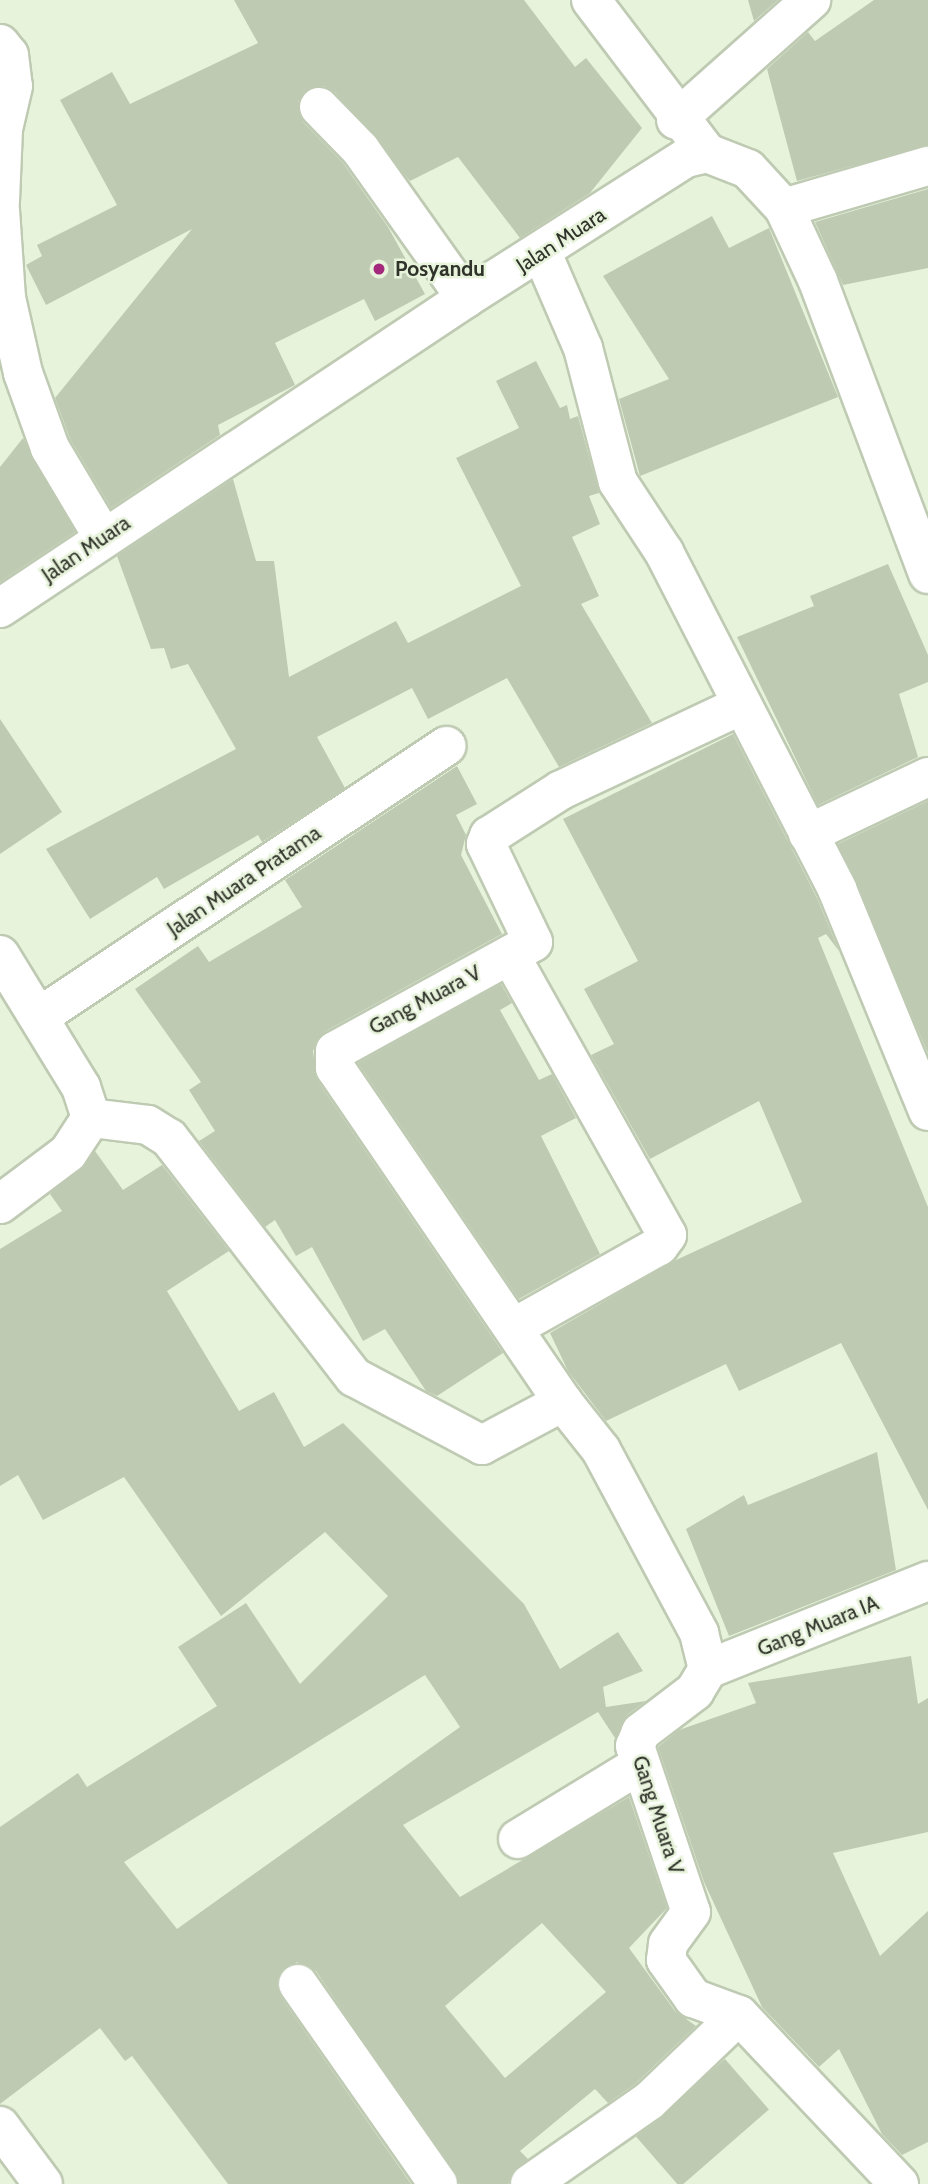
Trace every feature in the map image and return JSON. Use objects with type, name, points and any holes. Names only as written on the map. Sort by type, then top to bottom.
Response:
[{"type":"street","points":[[591,0],[676,120],[707,153],[748,169],[784,208],[818,281],[924,553]]},
{"type":"street","points":[[676,120],[811,0]]},
{"type":"street","points":[[0,44],[9,55],[13,86],[3,129],[0,202]]},
{"type":"street","points":[[318,107],[360,149],[466,298]]},
{"type":"street","name":"Jalan Muara","points":[[0,608],[466,298],[542,254],[686,158],[707,153]]},
{"type":"street","points":[[784,208],[928,166]]},
{"type":"street","points":[[0,210],[6,298],[23,373],[50,448],[103,537]]},
{"type":"street","points":[[542,254],[583,348],[618,482],[664,552],[808,834],[871,964],[928,1111]]},
{"type":"street","name":"Gang Muara V","points":[[742,705],[561,790],[489,836],[486,844],[534,938],[510,955],[340,1045],[334,1058],[563,1402],[601,1450],[699,1633],[708,1669],[695,1691],[640,1732],[639,1765],[691,1912],[668,1944],[666,1960],[692,1998],[739,2015],[899,2184]]},
{"type":"street","name":"Jalan Muara Pratama","points":[[40,1016],[447,746]]},
{"type":"street","points":[[808,834],[928,777]]},
{"type":"street","points":[[510,955],[667,1235],[659,1246],[513,1328]]},
{"type":"street","points":[[0,956],[82,1087],[91,1118],[68,1153],[0,1204]]},
{"type":"street","points":[[91,1118],[148,1125],[169,1138],[354,1377],[482,1445],[563,1402]]},
{"type":"street","name":"Gang Muara IA","points":[[708,1669],[928,1581]]},
{"type":"street","points":[[518,1839],[639,1765]]},
{"type":"street","points":[[298,1984],[438,2184]]},
{"type":"street","points":[[530,2184],[649,2101],[739,2015]]},
{"type":"street","points":[[0,2126],[43,2184]]},
{"type":"building","points":[[234,0],[524,0],[575,67],[586,58],[642,128],[590,193],[520,238],[458,157],[410,181],[335,92],[324,86],[304,91],[298,102],[303,122],[343,163],[388,227],[425,294],[375,321],[364,299],[275,343],[295,385],[218,425],[220,435],[111,508],[70,439],[55,398],[192,229],[46,305],[26,265],[42,256],[37,245],[117,205],[60,100],[112,72],[130,104],[258,43]]},
{"type":"building","points":[[748,0],[778,0],[754,21]]},
{"type":"building","points":[[874,0],[928,0],[928,145],[797,181],[767,69],[808,32],[815,41]]},
{"type":"building","points":[[928,189],[928,268],[843,285],[815,222]]},
{"type":"building","points":[[712,216],[729,248],[769,228],[838,397],[640,476],[619,399],[669,379],[603,276]]},
{"type":"building","points":[[536,361],[560,408],[567,405],[570,419],[578,416],[599,493],[589,496],[600,524],[572,537],[599,596],[581,604],[652,723],[559,767],[507,678],[428,719],[412,688],[317,737],[345,788],[262,842],[258,835],[164,889],[157,877],[90,919],[46,849],[236,749],[188,664],[171,669],[164,648],[151,649],[117,556],[233,479],[256,561],[274,561],[289,677],[396,621],[408,643],[521,586],[456,458],[519,428],[496,381]]},
{"type":"building","points":[[23,438],[75,532],[0,582],[0,467]]},
{"type":"building","points":[[888,564],[928,655],[928,682],[899,694],[918,757],[818,805],[737,637],[814,606],[810,596]]},
{"type":"building","points":[[0,719],[62,812],[0,854]]},
{"type":"building","points":[[733,734],[817,898],[839,951],[826,934],[818,938],[928,1207],[928,1510],[841,1343],[739,1391],[726,1364],[606,1421],[568,1371],[550,1333],[676,1260],[802,1202],[759,1101],[650,1159],[591,1055],[614,1044],[584,989],[638,961],[563,819]]},
{"type":"building","points":[[457,766],[477,804],[456,815],[466,835],[461,855],[502,934],[324,1032],[313,1051],[317,1080],[503,1353],[437,1396],[426,1391],[385,1329],[363,1341],[312,1247],[296,1256],[275,1220],[265,1227],[199,1141],[215,1131],[189,1090],[201,1082],[135,989],[198,946],[209,962],[302,907],[285,880]]},
{"type":"building","points":[[928,801],[928,1053],[838,844]]},
{"type":"building","points":[[501,984],[512,1003],[500,1010],[539,1080],[552,1074],[576,1118],[541,1136],[600,1254],[519,1299],[358,1063]]},
{"type":"building","points":[[95,1151],[123,1190],[162,1165],[229,1251],[167,1291],[239,1411],[274,1392],[304,1447],[343,1423],[524,1604],[560,1669],[618,1632],[643,1671],[603,1687],[606,1707],[646,1701],[627,1715],[615,1738],[598,1712],[403,1825],[460,1897],[629,1797],[667,1908],[629,1948],[675,2011],[696,2026],[635,2084],[608,2103],[595,2089],[520,2151],[528,2159],[508,2184],[460,2184],[316,1971],[297,1962],[279,1974],[280,1996],[411,2184],[228,2184],[132,2056],[125,2061],[100,2028],[0,2104],[0,1827],[78,1773],[87,1787],[217,1706],[178,1647],[246,1603],[300,1684],[388,1596],[325,1532],[221,1616],[124,1477],[43,1520],[18,1475],[0,1486],[0,1249],[62,1211],[50,1194]],"holes":[[[425,1675],[460,1727],[177,1929],[124,1862]],[[542,1923],[606,1992],[505,2078],[445,2006]]]},
{"type":"building","points":[[877,1452],[896,1570],[729,1636],[686,1529],[744,1495],[748,1505]]},
{"type":"building","points":[[911,1656],[918,1704],[928,1698],[928,1832],[833,1853],[880,1956],[928,1911],[928,2142],[902,2155],[882,2134],[839,2049],[819,2067],[762,2007],[704,1882],[658,1747],[679,1730],[756,1703],[748,1683]]},
{"type":"building","points":[[725,2059],[769,2110],[683,2184],[677,2184],[636,2136]]},
{"type":"place","name":"Posyandu","points":[[379,269]]}]
